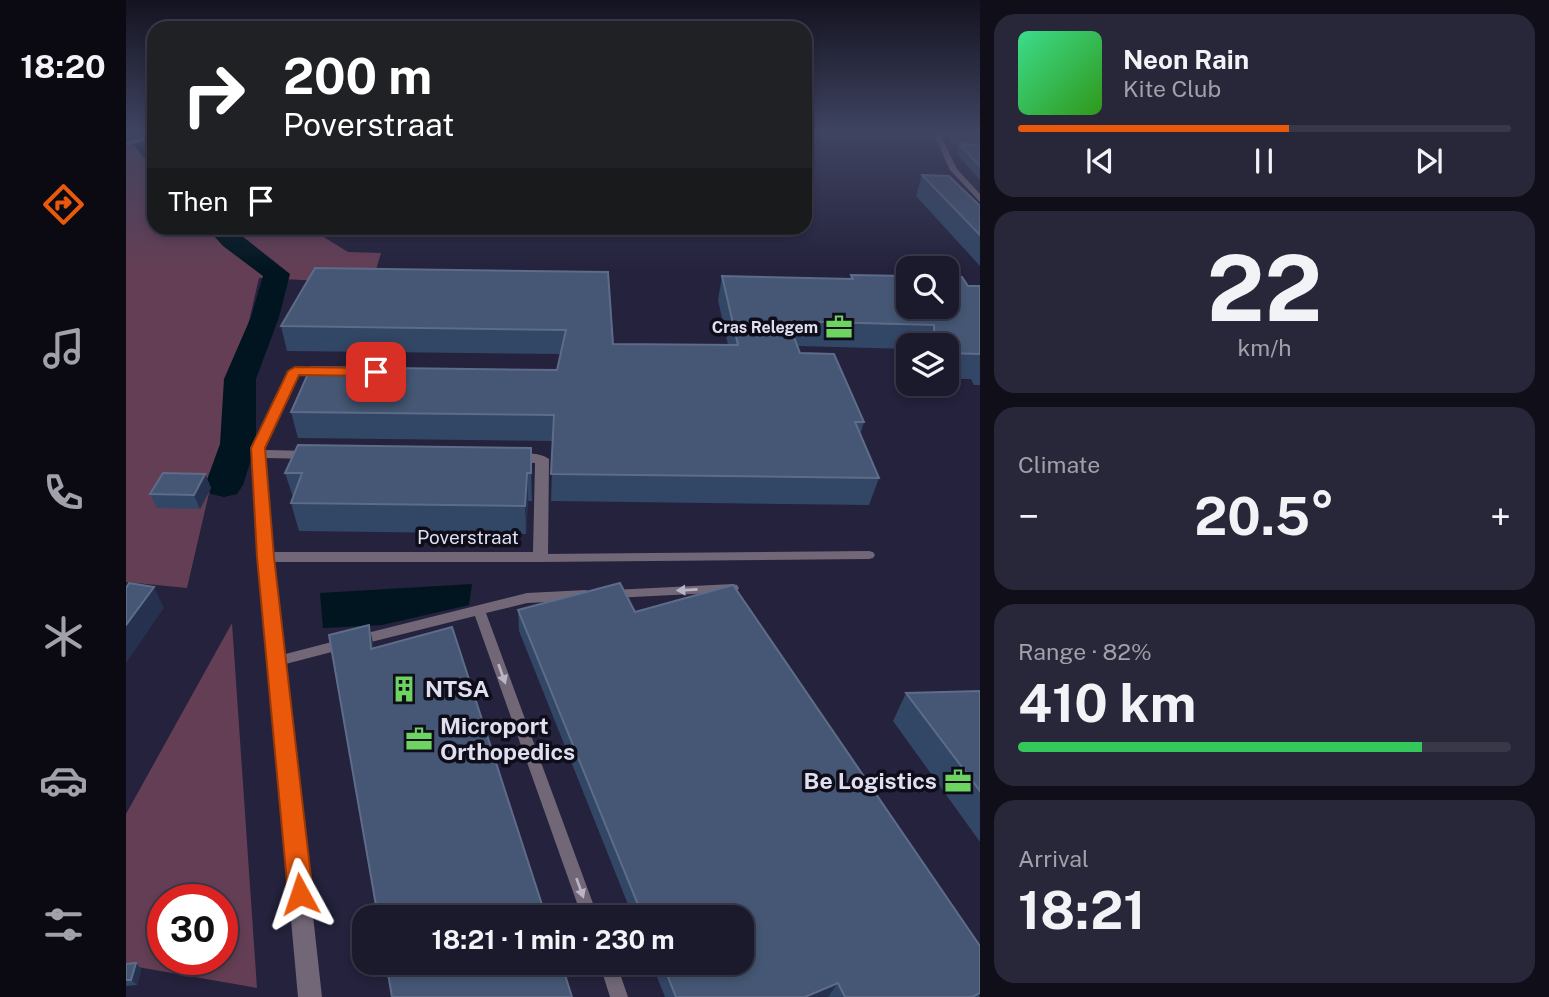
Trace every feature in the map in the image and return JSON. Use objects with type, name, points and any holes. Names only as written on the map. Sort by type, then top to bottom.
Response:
[{"type":"street","points":[[961,179],[980,201]]},
{"type":"street","points":[[310,997],[266,557],[258,448],[295,371],[349,372]]},
{"type":"street","points":[[258,454],[326,455]]},
{"type":"street","name":"Poverstraat","points":[[266,557],[540,558],[541,458],[501,458]]},
{"type":"lane","points":[[540,558],[869,555]]},
{"type":"lane","points":[[278,661],[527,598],[733,588],[741,600]]},
{"type":"lane","points":[[479,610],[586,905]]},
{"type":"lane","points":[[611,975],[619,997]]},
{"type":"shaded area","points":[[126,179],[147,179],[147,235],[320,235],[348,252],[381,253],[375,273],[345,282],[259,278],[187,588],[126,582]]},
{"type":"shaded area","points":[[232,623],[257,988],[183,975],[238,975],[238,884],[147,884],[147,969],[126,965],[126,814]]},
{"type":"water","points":[[472,584],[469,605],[382,625],[323,628],[320,593]]},
{"type":"building","points":[[925,179],[952,179],[980,206],[980,235]]},
{"type":"building","points":[[315,268],[608,272],[613,344],[738,345],[722,276],[853,279],[851,275],[896,276],[896,319],[959,319],[959,277],[962,277],[968,286],[980,286],[980,354],[959,353],[959,333],[934,333],[934,325],[788,321],[800,353],[834,354],[864,422],[855,422],[879,478],[551,474],[554,415],[291,412],[311,367],[557,370],[566,330],[281,326]]},
{"type":"building","points":[[298,445],[531,448],[531,473],[527,473],[525,506],[291,503],[302,473],[285,473]]},
{"type":"building","points":[[163,473],[205,474],[194,495],[150,494]]},
{"type":"building","points":[[129,583],[154,587],[126,625],[126,588]]},
{"type":"building","points":[[620,583],[635,612],[733,585],[980,946],[980,993],[972,997],[845,997],[838,983],[805,997],[676,997],[667,975],[754,975],[754,905],[638,905],[518,610]]},
{"type":"building","points":[[369,625],[371,649],[452,627],[542,905],[376,905],[329,635]]},
{"type":"building","points":[[980,691],[980,791],[906,693]]},
{"type":"building","points":[[136,963],[131,980],[126,980],[126,964]]},
{"type":"building","points":[[388,975],[565,975],[572,997],[392,997]]},
{"type":"waterway","points":[[224,485],[238,444],[240,379],[265,317],[277,274],[226,235]]},
{"type":"place","name":"Cras Relegem","points":[[839,327]]},
{"type":"place","name":"NTSA","points":[[404,689]]},
{"type":"place","name":"Microport Orthopedics","points":[[419,739]]},
{"type":"place","name":"Be Logistics","points":[[958,781]]},
{"type":"route","points":[[300,894],[266,557],[258,448],[295,371],[376,372]]}]
